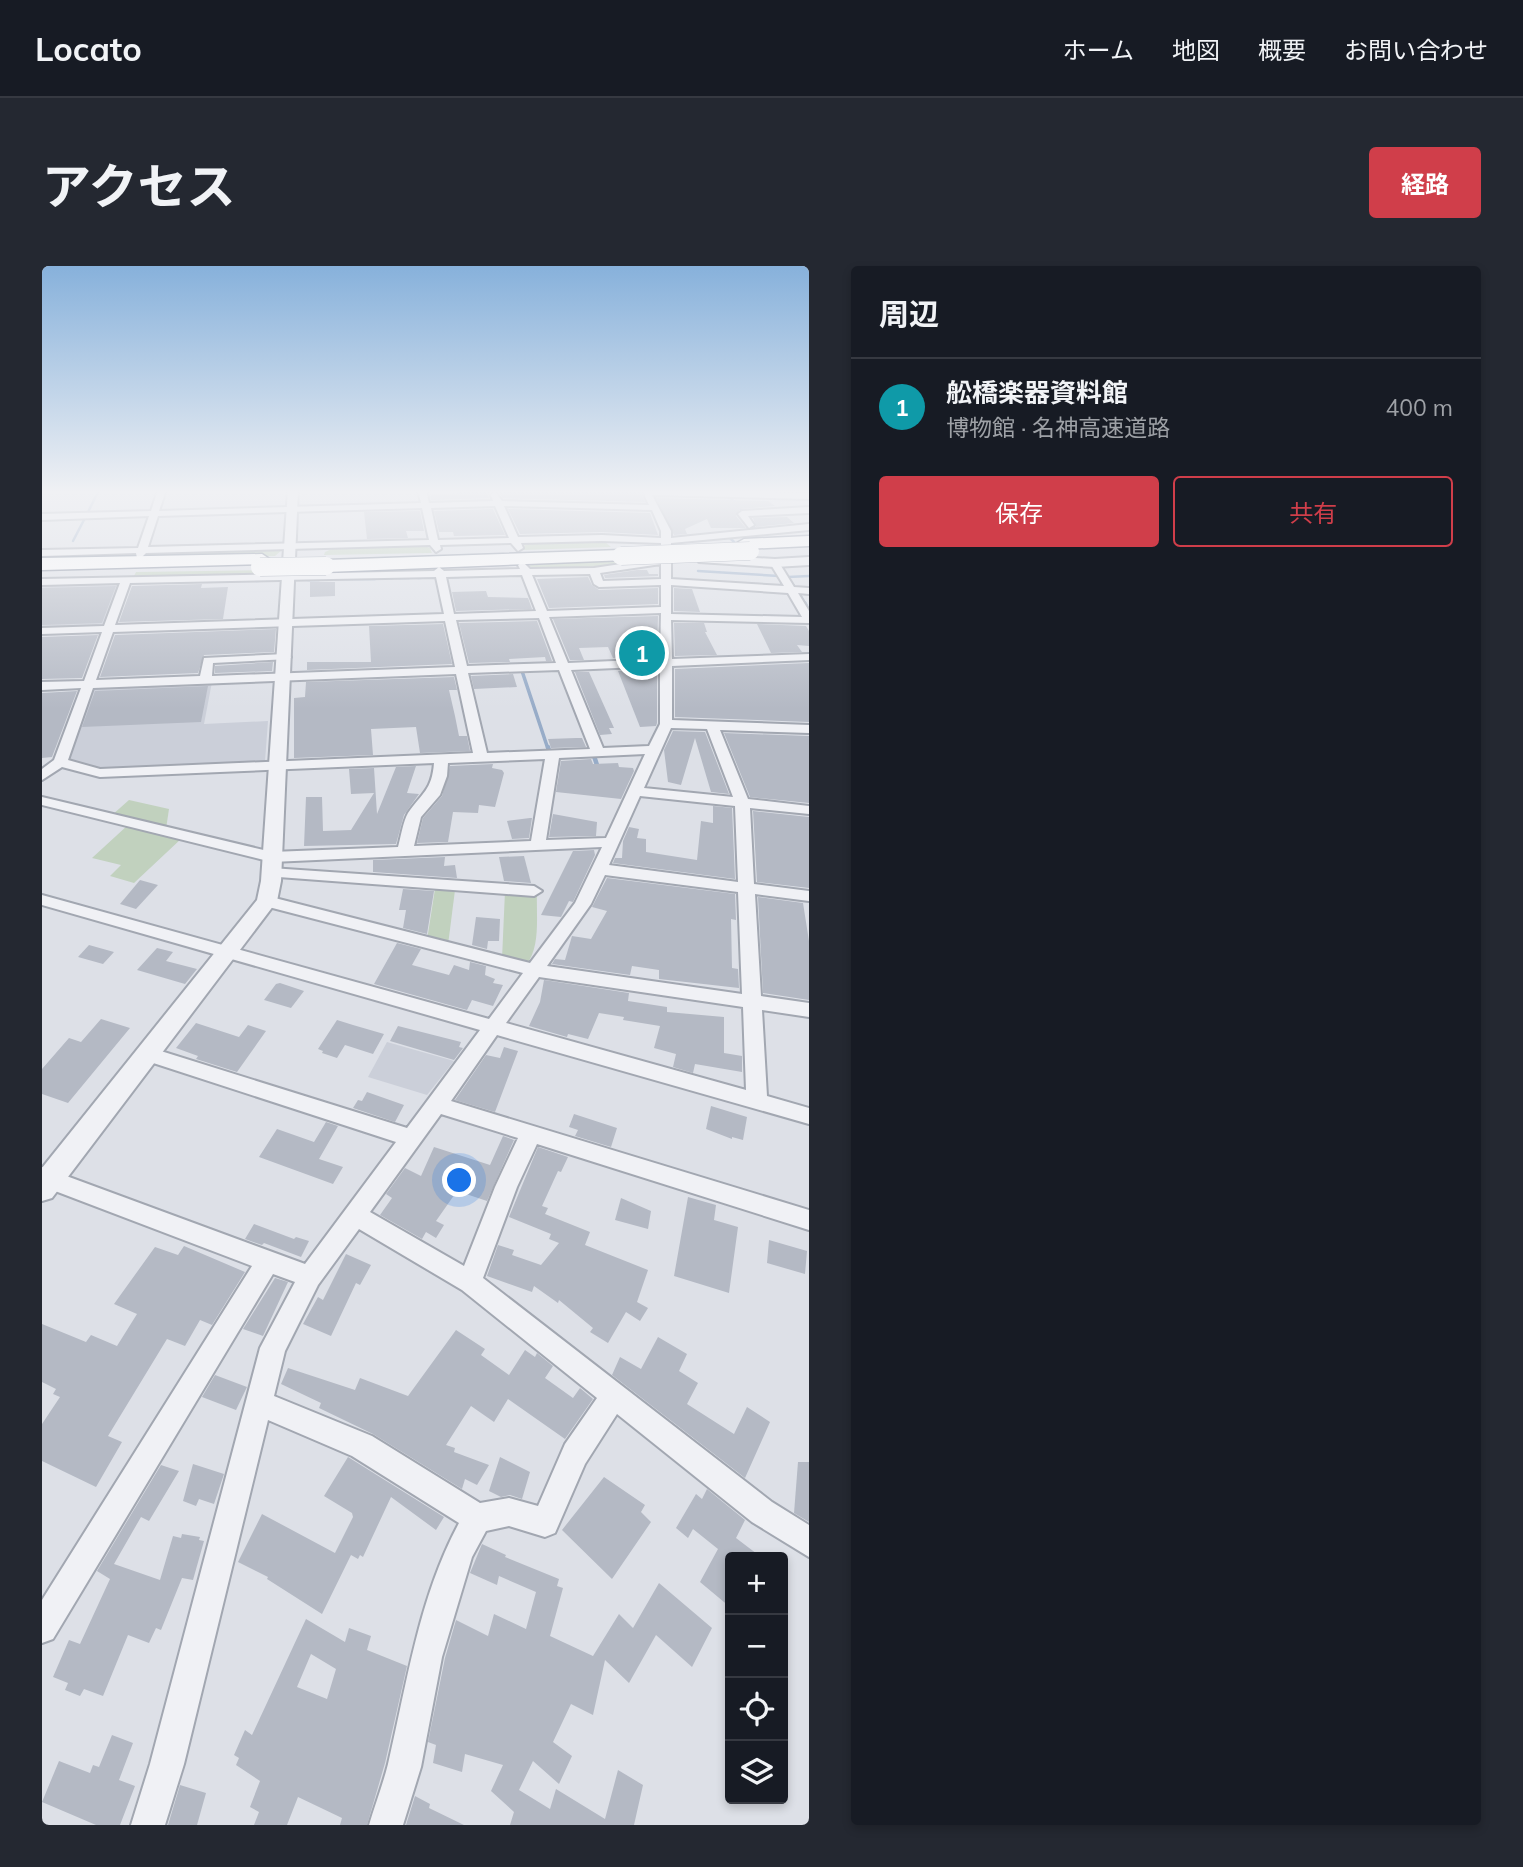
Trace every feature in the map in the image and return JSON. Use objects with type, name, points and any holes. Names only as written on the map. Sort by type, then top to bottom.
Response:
[{"type":"highway","points":[[42,571],[261,563]]},
{"type":"highway","points":[[42,564],[277,563]]},
{"type":"street","points":[[290,563],[272,865],[267,901],[45,1181],[310,1277]]},
{"type":"street","points":[[42,582],[130,578],[289,578],[524,569],[594,571],[654,563]]},
{"type":"street","points":[[594,571],[599,584],[662,563]]},
{"type":"street","points":[[148,1825],[208,1607],[273,1348],[310,1277],[583,904],[666,724],[667,563]]},
{"type":"street","points":[[674,563],[792,591],[809,591]]},
{"type":"street","points":[[772,563],[779,563]]},
{"type":"street","points":[[775,563],[809,620]]},
{"type":"street","points":[[524,569],[598,752]]},
{"type":"street","points":[[440,572],[481,757]]},
{"type":"street","points":[[42,776],[60,761],[130,578]]},
{"type":"street","points":[[42,631],[542,614],[667,614],[809,620]]},
{"type":"street","points":[[205,680],[208,660],[284,667],[462,671],[809,657]]},
{"type":"street","points":[[42,686],[205,680],[284,667]]},
{"type":"street","points":[[666,724],[809,730]]},
{"type":"street","points":[[712,726],[741,803],[757,1102]]},
{"type":"street","points":[[60,761],[100,773],[654,750]]},
{"type":"street","points":[[538,845],[553,754]]},
{"type":"street","points":[[405,851],[414,816],[433,795],[440,776],[440,759]]},
{"type":"street","points":[[635,790],[809,810]]},
{"type":"street","points":[[42,801],[272,865],[534,891]]},
{"type":"street","points":[[272,865],[405,851],[613,842]]},
{"type":"street","points":[[599,869],[809,896]]},
{"type":"street","points":[[42,900],[809,1116]]},
{"type":"street","points":[[267,901],[533,970],[809,1010]]},
{"type":"street","points":[[148,1054],[410,1138]]},
{"type":"street","points":[[435,1104],[809,1220]]},
{"type":"street","points":[[470,1282],[506,1187],[531,1134]]},
{"type":"street","points":[[355,1215],[470,1282],[762,1512],[809,1542]]},
{"type":"street","points":[[42,1628],[269,1260]]},
{"type":"street","points":[[258,1403],[362,1446],[477,1518],[509,1511],[545,1523],[575,1454],[614,1395]]},
{"type":"street","points":[[386,1825],[404,1767],[426,1657],[459,1552],[477,1518]]},
{"type":"shaded area","points":[[122,583],[104,627],[42,629],[42,584]]},
{"type":"shaded area","points":[[212,682],[204,724],[268,721],[265,761],[261,764],[102,770],[66,760],[93,687]]},
{"type":"shaded area","points":[[387,1042],[454,1061],[427,1095],[368,1077]]},
{"type":"green space","points":[[529,563],[623,563],[624,565],[532,570]]},
{"type":"green space","points":[[274,570],[279,576],[133,578],[136,572]]},
{"type":"green space","points":[[129,800],[169,809],[166,829],[111,816]]},
{"type":"green space","points":[[128,825],[182,838],[134,883],[110,876],[121,865],[92,858]]},
{"type":"green space","points":[[435,889],[455,890],[448,945],[427,940]]},
{"type":"green space","points":[[505,891],[537,893],[536,940],[526,965],[502,959]]},
{"type":"building","points":[[647,570],[649,574],[658,576],[605,578],[604,575]]},
{"type":"building","points":[[588,577],[592,585],[599,590],[658,588],[658,604],[549,608],[537,579]]},
{"type":"building","points":[[310,582],[335,582],[335,596],[310,597]]},
{"type":"building","points":[[202,584],[201,588],[228,587],[223,619],[119,622],[132,586]]},
{"type":"building","points":[[116,586],[102,623],[42,625],[42,588]]},
{"type":"building","points":[[674,588],[692,589],[700,612],[674,611]]},
{"type":"building","points":[[486,591],[488,597],[528,598],[532,609],[456,611],[452,592]]},
{"type":"building","points":[[658,616],[657,656],[613,658],[608,647],[579,648],[584,660],[570,660],[553,619]]},
{"type":"building","points":[[537,621],[552,661],[546,661],[545,657],[509,659],[510,662],[469,663],[459,623]]},
{"type":"building","points":[[674,623],[704,623],[705,632],[717,655],[675,656]]},
{"type":"building","points":[[443,624],[452,664],[307,670],[307,662],[371,662],[369,626]]},
{"type":"building","points":[[757,624],[806,626],[809,631],[809,646],[797,645],[802,652],[771,653]]},
{"type":"building","points":[[276,629],[274,652],[204,655],[198,673],[100,677],[115,635]]},
{"type":"building","points":[[98,635],[82,678],[42,679],[42,637]]},
{"type":"building","points":[[273,662],[272,671],[215,673],[215,666]]},
{"type":"building","points":[[809,663],[809,722],[675,717],[675,669]]},
{"type":"building","points":[[657,669],[657,723],[656,726],[640,727],[618,671]]},
{"type":"building","points":[[575,672],[589,672],[614,728],[609,728],[612,734],[600,735]]},
{"type":"building","points":[[513,674],[517,687],[474,689],[471,676]]},
{"type":"building","points":[[454,677],[457,690],[449,690],[459,736],[467,736],[470,751],[420,753],[416,727],[371,729],[373,755],[294,758],[294,698],[305,697],[306,682]]},
{"type":"building","points":[[208,686],[201,722],[82,727],[95,691]]},
{"type":"building","points":[[77,691],[52,757],[42,758],[42,693]]},
{"type":"building","points":[[673,731],[705,732],[729,794],[711,792],[695,738],[681,785],[668,782],[664,750]]},
{"type":"building","points":[[724,733],[809,736],[809,803],[750,797]]},
{"type":"building","points":[[582,738],[586,747],[551,748],[548,739]]},
{"type":"building","points":[[591,759],[593,764],[618,763],[619,767],[633,768],[621,799],[556,792],[561,761]]},
{"type":"building","points":[[493,764],[492,768],[504,773],[495,807],[479,805],[478,813],[453,812],[448,842],[417,843],[423,818],[442,796],[450,766]]},
{"type":"building","points":[[416,766],[407,793],[419,794],[404,815],[396,844],[304,846],[306,797],[322,797],[323,831],[351,830],[374,793],[351,794],[349,769],[374,768],[377,814],[396,767]]},
{"type":"building","points":[[713,806],[732,808],[735,879],[613,863],[615,858],[622,858],[623,841],[629,827],[639,829],[637,838],[646,839],[646,852],[697,860],[701,821],[713,823]]},
{"type":"building","points":[[753,811],[809,817],[809,888],[757,882]]},
{"type":"building","points":[[553,814],[597,822],[596,836],[549,837]]},
{"type":"building","points":[[532,818],[529,838],[512,839],[507,821]]},
{"type":"building","points":[[594,850],[595,855],[573,902],[569,901],[561,917],[541,915],[573,851]]},
{"type":"building","points":[[524,856],[531,883],[504,881],[499,857]]},
{"type":"building","points":[[445,857],[444,866],[455,865],[457,878],[373,872],[373,860]]},
{"type":"building","points":[[607,878],[735,894],[736,920],[731,919],[732,968],[738,969],[739,988],[659,979],[659,970],[632,966],[630,975],[552,964],[555,959],[565,960],[572,936],[591,939],[607,911],[592,907]]},
{"type":"building","points":[[140,880],[158,885],[136,909],[120,904]]},
{"type":"building","points":[[403,889],[434,891],[427,934],[403,928],[406,910],[399,910]]},
{"type":"building","points":[[758,897],[803,903],[809,941],[809,1000],[763,993]]},
{"type":"building","points":[[476,917],[500,919],[499,941],[488,941],[487,949],[472,945]]},
{"type":"building","points":[[397,943],[421,949],[412,965],[449,975],[454,965],[469,970],[470,962],[486,966],[485,975],[495,979],[493,983],[503,985],[493,1006],[472,1000],[467,1010],[374,984]]},
{"type":"building","points":[[89,945],[114,952],[103,964],[78,957]]},
{"type":"building","points":[[157,948],[173,952],[166,961],[197,969],[185,984],[137,970]]},
{"type":"building","points":[[544,980],[629,993],[628,1001],[667,1007],[667,1012],[724,1017],[724,1053],[742,1056],[742,1072],[695,1064],[693,1073],[673,1067],[676,1054],[654,1048],[660,1026],[623,1020],[624,1017],[599,1013],[588,1039],[568,1034],[567,1037],[529,1026],[540,1002]]},
{"type":"building","points":[[276,984],[304,991],[291,1008],[264,1000]]},
{"type":"building","points":[[101,1019],[130,1028],[68,1103],[42,1094],[42,1069],[69,1038],[81,1042]]},
{"type":"building","points":[[337,1020],[384,1034],[373,1054],[345,1045],[337,1058],[322,1053],[323,1051],[318,1049]]},
{"type":"building","points":[[196,1023],[239,1037],[248,1025],[266,1031],[237,1072],[196,1059],[198,1056],[176,1048]]},
{"type":"building","points":[[398,1026],[461,1042],[459,1047],[463,1048],[454,1060],[390,1041]]},
{"type":"building","points":[[504,1047],[518,1051],[495,1112],[455,1100],[486,1055],[500,1058]]},
{"type":"building","points":[[367,1092],[404,1105],[395,1122],[353,1108],[358,1100],[362,1101]]},
{"type":"building","points":[[711,1106],[747,1117],[743,1140],[732,1139],[706,1129]]},
{"type":"building","points":[[574,1114],[617,1128],[611,1147],[575,1136],[578,1130],[569,1127]]},
{"type":"building","points":[[326,1122],[338,1126],[319,1159],[343,1167],[333,1184],[259,1157],[277,1129],[314,1142]]},
{"type":"building","points":[[503,1136],[514,1140],[487,1201],[457,1191],[436,1221],[444,1225],[436,1238],[426,1232],[422,1239],[380,1215],[392,1198],[386,1194],[405,1168],[421,1176],[434,1147],[490,1165]]},
{"type":"building","points":[[538,1147],[568,1157],[561,1172],[558,1171],[542,1206],[548,1208],[545,1214],[590,1232],[585,1245],[648,1270],[637,1302],[648,1308],[640,1321],[626,1312],[608,1343],[590,1332],[593,1328],[559,1300],[558,1303],[534,1286],[532,1292],[487,1276],[498,1245],[514,1250],[512,1255],[541,1265],[559,1243],[549,1239],[551,1234],[509,1217]]},
{"type":"building","points":[[688,1197],[716,1205],[714,1220],[738,1227],[729,1293],[674,1276]]},
{"type":"building","points":[[621,1198],[651,1211],[648,1229],[615,1220]]},
{"type":"building","points":[[254,1224],[294,1239],[296,1237],[309,1241],[301,1257],[264,1243],[262,1245],[245,1239]]},
{"type":"building","points":[[769,1240],[807,1251],[805,1274],[767,1263]]},
{"type":"building","points":[[184,1246],[245,1272],[212,1325],[200,1320],[185,1346],[167,1339],[108,1436],[122,1442],[96,1487],[42,1461],[42,1424],[60,1397],[53,1394],[56,1389],[42,1382],[42,1324],[86,1342],[91,1335],[117,1346],[137,1314],[114,1304],[155,1247],[178,1255]]},
{"type":"building","points":[[346,1254],[371,1265],[360,1285],[356,1283],[331,1336],[303,1324],[318,1297],[323,1300]]},
{"type":"building","points":[[275,1278],[288,1282],[263,1336],[243,1329]]},
{"type":"building","points":[[456,1330],[485,1349],[481,1355],[509,1375],[525,1350],[535,1357],[537,1353],[553,1366],[545,1378],[573,1398],[580,1388],[593,1399],[565,1439],[508,1399],[494,1422],[471,1406],[446,1445],[455,1448],[454,1452],[489,1465],[477,1485],[465,1479],[462,1489],[373,1434],[319,1408],[321,1403],[281,1384],[288,1368],[355,1390],[360,1378],[408,1396]]},
{"type":"building","points":[[658,1337],[687,1354],[679,1371],[698,1383],[687,1404],[734,1434],[747,1407],[770,1422],[745,1478],[612,1375],[620,1357],[641,1369]]},
{"type":"building","points":[[215,1375],[247,1387],[236,1410],[202,1397]]},
{"type":"building","points":[[348,1457],[444,1517],[436,1530],[391,1497],[363,1557],[360,1555],[358,1559],[351,1555],[322,1614],[267,1579],[268,1577],[238,1562],[262,1514],[335,1553],[353,1517],[352,1513],[324,1496]]},
{"type":"building","points":[[500,1457],[530,1472],[522,1499],[510,1495],[501,1497],[489,1491]]},
{"type":"building","points":[[798,1462],[809,1462],[809,1522],[794,1513]]},
{"type":"building","points":[[193,1464],[224,1474],[214,1504],[199,1499],[196,1506],[183,1501]]},
{"type":"building","points":[[161,1465],[179,1471],[149,1521],[141,1517],[114,1564],[160,1580],[173,1536],[181,1538],[182,1534],[200,1537],[199,1540],[204,1541],[193,1580],[182,1578],[161,1630],[156,1628],[149,1643],[128,1635],[103,1696],[84,1689],[80,1696],[65,1690],[68,1683],[53,1677],[69,1640],[80,1644],[110,1579],[97,1571]]},
{"type":"building","points":[[604,1477],[645,1505],[641,1512],[651,1522],[612,1579],[562,1530]]},
{"type":"building","points":[[707,1489],[745,1520],[736,1538],[754,1552],[725,1552],[725,1603],[700,1582],[718,1549],[693,1529],[688,1538],[676,1528],[696,1494],[702,1499]]},
{"type":"building","points":[[482,1544],[506,1555],[505,1557],[559,1579],[557,1586],[563,1588],[550,1636],[593,1656],[619,1614],[633,1628],[659,1583],[712,1628],[692,1667],[656,1635],[629,1683],[605,1660],[593,1715],[571,1704],[553,1742],[572,1756],[559,1784],[533,1761],[519,1790],[550,1809],[556,1789],[605,1819],[618,1770],[643,1785],[634,1825],[510,1825],[514,1812],[491,1791],[503,1765],[465,1754],[462,1772],[433,1763],[436,1745],[428,1742],[445,1658],[456,1620],[488,1636],[494,1614],[526,1629],[536,1592],[499,1576],[497,1585],[470,1573]]},
{"type":"building","points":[[306,1619],[345,1642],[349,1628],[371,1636],[367,1650],[407,1666],[385,1763],[367,1825],[340,1825],[342,1818],[298,1797],[287,1825],[254,1825],[259,1812],[250,1807],[260,1781],[236,1765],[239,1758],[234,1755],[245,1730],[252,1735]],"holes":[[[311,1654],[336,1669],[327,1699],[297,1687]]]},
{"type":"building","points":[[112,1735],[133,1743],[119,1780],[135,1786],[120,1825],[96,1825],[42,1802],[59,1761],[90,1773],[93,1765],[99,1767]]},
{"type":"building","points":[[180,1785],[206,1793],[197,1825],[168,1825]]},
{"type":"building","points":[[415,1796],[430,1804],[429,1808],[464,1825],[406,1825]]},
{"type":"waterway","points":[[783,565],[781,567],[796,589]]},
{"type":"waterway","points":[[610,571],[638,567]]},
{"type":"waterway","points":[[698,571],[779,576]]},
{"type":"waterway","points":[[472,576],[522,575]]},
{"type":"waterway","points":[[788,577],[809,576]]},
{"type":"waterway","points":[[418,578],[436,577]]},
{"type":"waterway","points":[[444,577],[459,577]]},
{"type":"waterway","points":[[385,578],[392,578]]},
{"type":"waterway","points":[[399,578],[409,578]]},
{"type":"waterway","points":[[335,579],[375,579]]},
{"type":"waterway","points":[[256,581],[273,580]]},
{"type":"waterway","points":[[308,580],[319,580]]},
{"type":"waterway","points":[[224,581],[234,581]]},
{"type":"waterway","points":[[799,593],[806,605]]},
{"type":"waterway","points":[[806,605],[809,611]]},
{"type":"waterway","points":[[522,671],[548,749]]},
{"type":"waterway","points":[[548,747],[549,751]]},
{"type":"waterway","points":[[594,756],[598,768]]},
{"type":"place","name":"舩橋楽器資料館","points":[[642,653]]}]
